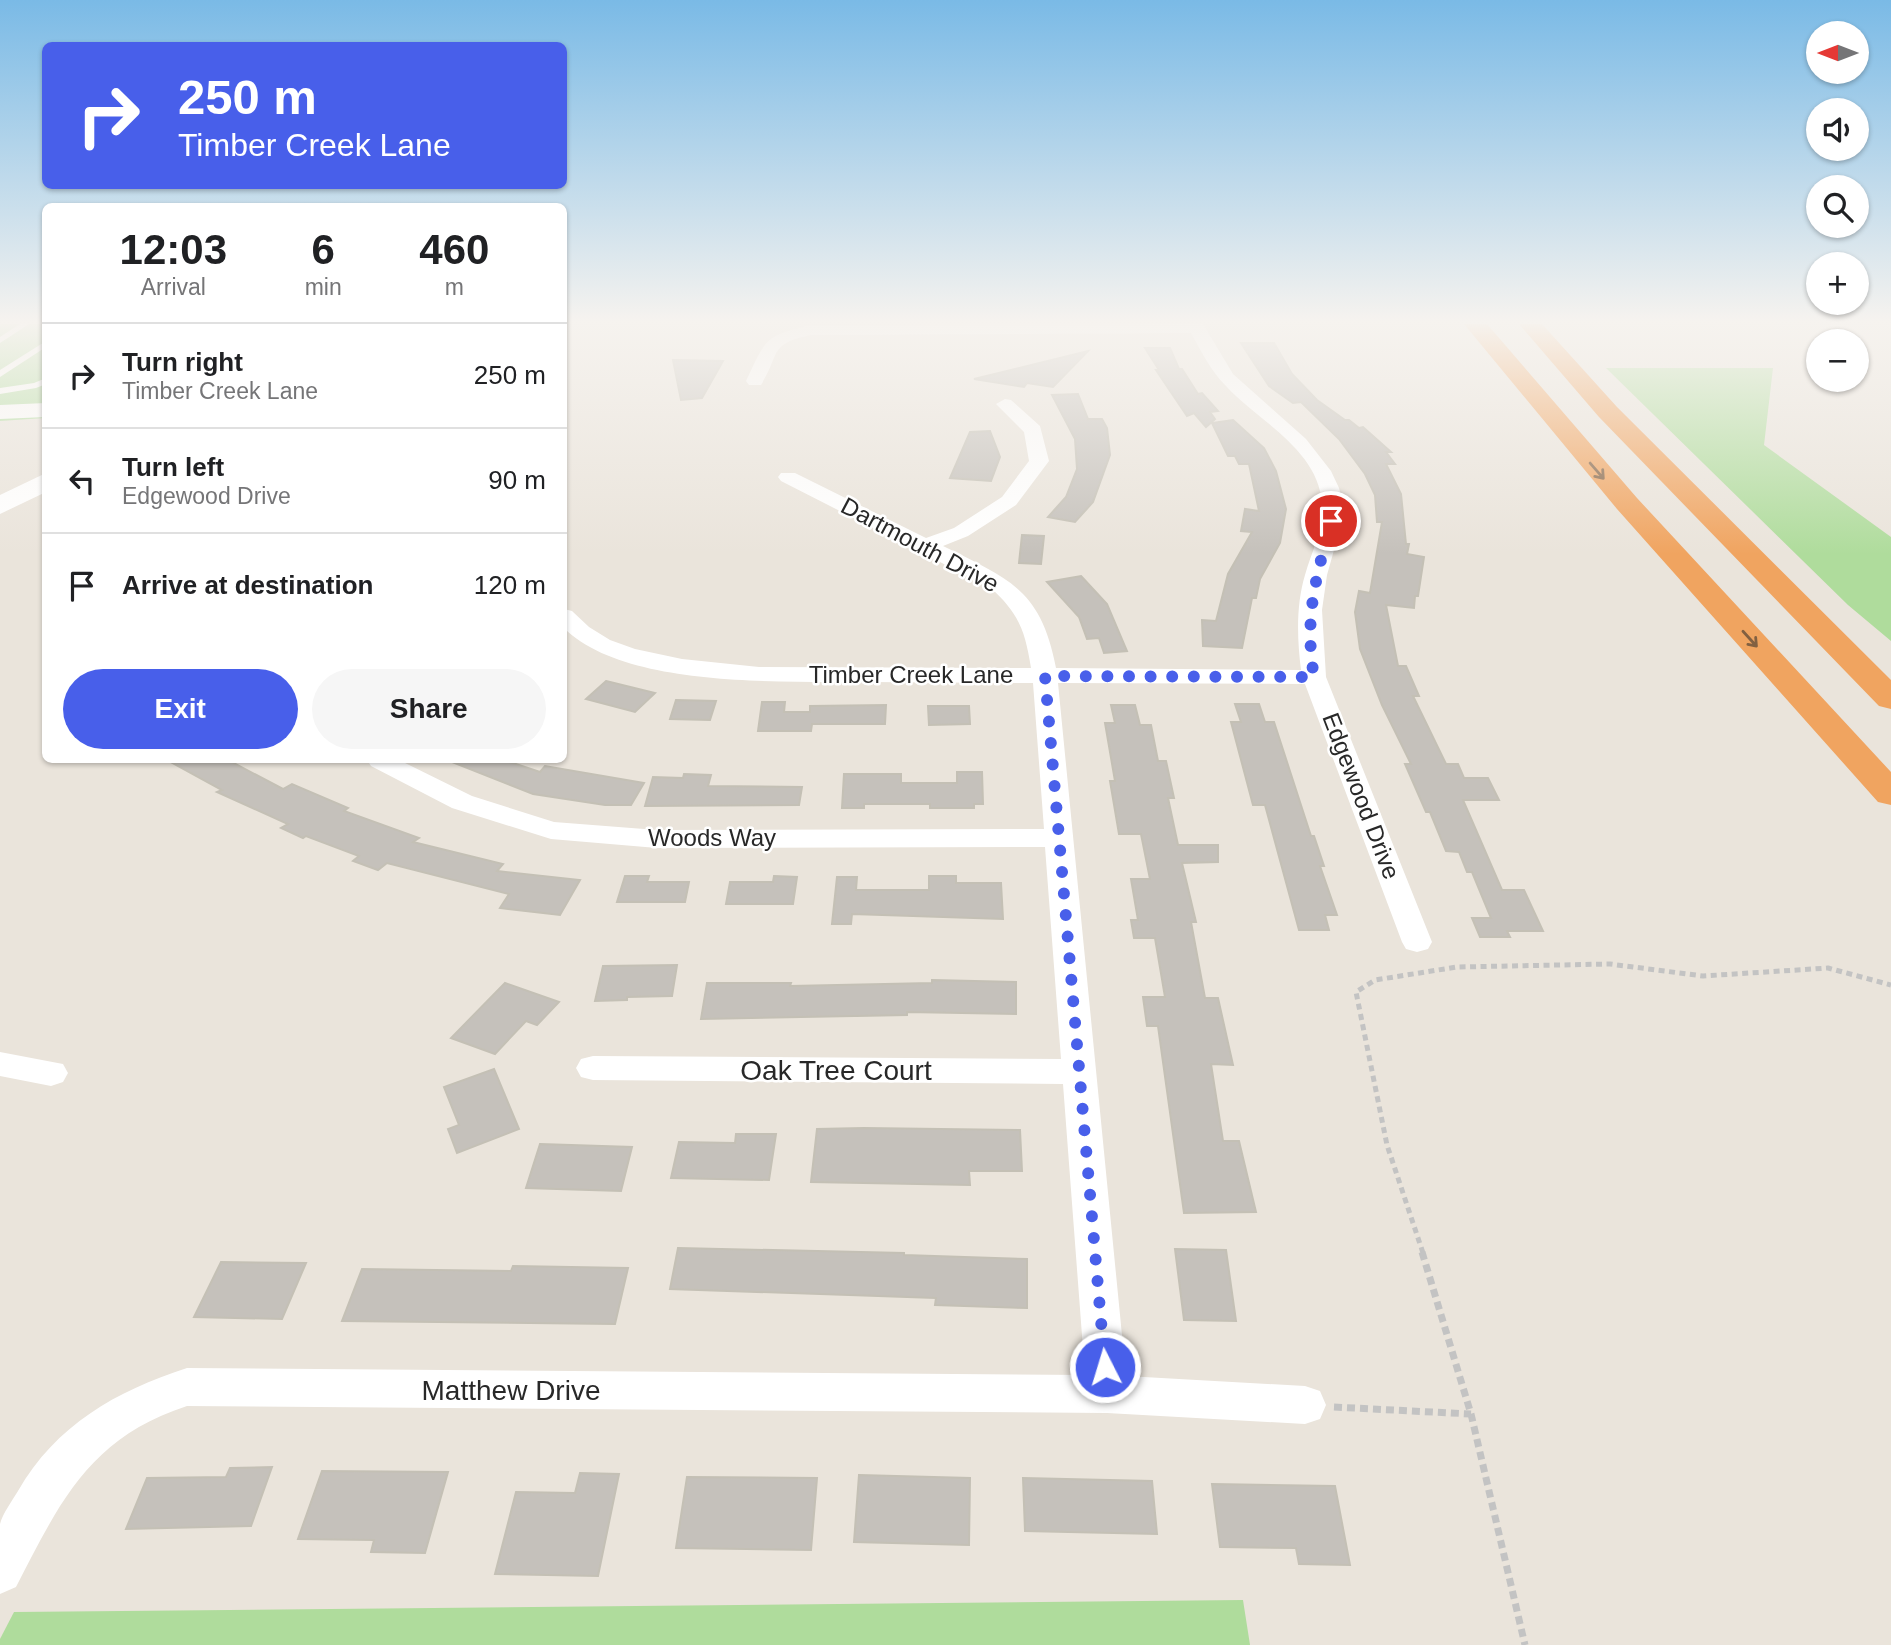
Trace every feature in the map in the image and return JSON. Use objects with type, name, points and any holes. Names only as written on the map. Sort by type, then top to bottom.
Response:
[{"type":"highway","points":[[1537,401],[1625,503],[1891,794]]},
{"type":"highway","points":[[1599,401],[1891,699]]},
{"type":"highway","points":[[1611,401],[1809,594],[1891,667]]},
{"type":"main road","points":[[0,412],[42,410]]},
{"type":"main road","points":[[0,506],[42,483]]},
{"type":"street","name":"Edgewood Drive","points":[[1255,401],[1305,447],[1329,488],[1333,505],[1331,521],[1313,586],[1308,642],[1314,677],[1417,942]]},
{"type":"street","points":[[927,545],[961,533],[1009,501],[1039,461],[1033,430],[1005,404]]},
{"type":"street","name":"Dartmouth Drive","points":[[788,477],[999,583],[1020,601],[1036,625],[1045,676],[1107,1394]]},
{"type":"street","name":"Timber Creek Lane","points":[[567,620],[571,626],[619,652],[683,669],[759,674],[1314,677]]},
{"type":"street","name":"Woods Way","points":[[386,763],[462,802],[551,830],[657,839],[1059,838]]},
{"type":"street","points":[[0,1064],[51,1073]]},
{"type":"street","name":"Oak Tree Court","points":[[593,1068],[1078,1072]]},
{"type":"street","name":"Matthew Drive","points":[[0,1571],[63,1464],[118,1417],[156,1396],[187,1387],[1107,1394]]},
{"type":"street","points":[[1107,1394],[1305,1405]]},
{"type":"path","points":[[1525,1645],[1471,1414],[1443,1314],[1387,1145],[1356,992],[1375,980],[1457,967],[1597,964],[1703,976],[1828,968],[1891,985]]},
{"type":"path","points":[[1305,1405],[1471,1414]]},
{"type":"green space","points":[[0,401],[42,401],[42,418],[0,421]]},
{"type":"green space","points":[[1639,401],[1769,401],[1764,445],[1891,537],[1891,641],[1848,605]]},
{"type":"green space","points":[[1243,1600],[1250,1645],[0,1645],[0,1639],[14,1612]]},
{"type":"building","points":[[1055,401],[1081,401],[1088,419],[1102,419],[1107,428],[1110,455],[1093,502],[1075,522],[1048,517],[1066,497],[1077,469],[1075,439]]},
{"type":"building","points":[[1177,401],[1209,401],[1218,411],[1210,412],[1215,419],[1206,427],[1194,413],[1187,416]]},
{"type":"building","points":[[1290,401],[1318,401],[1345,420],[1359,428],[1363,427],[1391,452],[1386,452],[1395,464],[1386,464],[1401,494],[1406,544],[1409,544],[1407,554],[1424,557],[1414,608],[1386,605],[1398,666],[1406,666],[1419,696],[1413,696],[1446,764],[1458,764],[1464,778],[1488,778],[1499,800],[1463,800],[1502,890],[1524,890],[1543,931],[1507,931],[1510,937],[1480,937],[1472,918],[1491,918],[1472,872],[1467,872],[1459,852],[1446,851],[1430,812],[1426,812],[1405,764],[1411,764],[1382,705],[1360,649],[1355,612],[1359,591],[1370,593],[1382,522],[1377,522],[1375,495],[1365,474],[1339,439],[1301,402]]},
{"type":"building","points":[[1233,420],[1264,448],[1276,471],[1286,509],[1280,543],[1260,579],[1256,598],[1252,598],[1242,648],[1203,646],[1202,620],[1216,621],[1228,574],[1252,532],[1241,531],[1245,509],[1259,511],[1249,464],[1239,464],[1235,456],[1228,456],[1212,423]]},
{"type":"building","points":[[990,431],[1000,457],[991,481],[950,478],[970,432]]},
{"type":"building","points":[[1022,535],[1044,536],[1041,564],[1019,563]]},
{"type":"building","points":[[1081,576],[1107,604],[1127,651],[1104,653],[1099,638],[1087,639],[1079,617],[1047,582]]},
{"type":"building","points":[[606,681],[655,693],[635,712],[586,699]]},
{"type":"building","points":[[676,700],[716,701],[710,720],[670,719]]},
{"type":"building","points":[[762,702],[785,702],[784,712],[810,712],[810,706],[886,705],[885,724],[812,724],[811,731],[758,731]]},
{"type":"building","points":[[1235,704],[1259,704],[1265,722],[1274,722],[1311,836],[1314,836],[1324,866],[1320,866],[1337,915],[1325,915],[1329,930],[1299,930],[1265,805],[1253,805],[1231,722],[1241,722]]},
{"type":"building","points":[[1111,705],[1135,705],[1140,725],[1151,725],[1158,761],[1166,761],[1174,798],[1168,798],[1178,845],[1218,845],[1218,862],[1182,863],[1196,922],[1191,922],[1205,998],[1218,998],[1233,1065],[1211,1064],[1223,1141],[1239,1141],[1256,1212],[1184,1213],[1158,1026],[1147,1026],[1143,997],[1165,997],[1155,938],[1134,938],[1131,920],[1138,920],[1131,879],[1150,879],[1141,834],[1119,834],[1110,781],[1115,781],[1105,723],[1115,723]]},
{"type":"building","points":[[928,706],[969,706],[970,724],[929,725]]},
{"type":"building","points":[[172,763],[234,763],[283,789],[292,784],[348,808],[344,811],[419,838],[413,842],[503,864],[497,871],[580,880],[560,915],[500,908],[509,894],[387,863],[378,870],[353,861],[359,856],[281,828],[288,824],[217,792],[222,790]]},
{"type":"building","points":[[455,763],[513,763],[540,772],[545,766],[644,783],[631,805],[605,805],[533,794]]},
{"type":"building","points":[[957,772],[982,772],[983,804],[974,804],[974,808],[930,808],[930,804],[864,804],[864,808],[842,808],[844,774],[901,774],[901,783],[957,783]]},
{"type":"building","points":[[684,774],[711,775],[708,786],[802,787],[799,805],[645,806],[653,777],[683,778]]},
{"type":"building","points":[[625,876],[649,876],[647,882],[689,882],[685,902],[617,902]]},
{"type":"building","points":[[774,876],[797,877],[793,904],[726,904],[730,882],[773,882]]},
{"type":"building","points":[[929,876],[956,876],[956,883],[1001,883],[1003,919],[852,914],[851,924],[832,924],[837,877],[857,877],[856,890],[929,890]]},
{"type":"building","points":[[677,965],[672,996],[595,1001],[603,966]]},
{"type":"building","points":[[932,980],[1016,982],[1016,1014],[907,1012],[907,1015],[701,1019],[707,983],[791,983],[790,986],[932,983]]},
{"type":"building","points":[[505,983],[559,1002],[537,1025],[526,1021],[495,1054],[451,1038]]},
{"type":"building","points":[[494,1069],[519,1129],[457,1153],[448,1129],[459,1125],[444,1087]]},
{"type":"building","points":[[817,1129],[1020,1130],[1022,1171],[969,1171],[970,1185],[811,1182]]},
{"type":"building","points":[[736,1134],[776,1134],[769,1180],[671,1178],[679,1142],[735,1143]]},
{"type":"building","points":[[540,1144],[632,1147],[621,1191],[526,1188]]},
{"type":"building","points":[[678,1248],[904,1253],[1027,1259],[1027,1308],[935,1305],[936,1298],[670,1289]]},
{"type":"building","points":[[1175,1249],[1226,1250],[1236,1321],[1184,1320]]},
{"type":"building","points":[[221,1262],[306,1263],[282,1319],[194,1317]]},
{"type":"building","points":[[513,1266],[628,1268],[615,1324],[342,1321],[362,1269],[511,1271]]},
{"type":"building","points":[[272,1467],[251,1526],[126,1529],[147,1478],[226,1477],[230,1468]]},
{"type":"building","points":[[322,1471],[448,1472],[425,1553],[371,1552],[374,1540],[298,1539]]},
{"type":"building","points":[[580,1473],[619,1474],[598,1576],[495,1574],[516,1492],[575,1493]]},
{"type":"building","points":[[859,1475],[970,1478],[969,1545],[854,1542]]},
{"type":"building","points":[[687,1477],[817,1478],[811,1550],[676,1548]]},
{"type":"building","points":[[1023,1478],[1152,1481],[1157,1534],[1025,1531]]},
{"type":"building","points":[[1212,1484],[1335,1486],[1350,1565],[1299,1564],[1296,1548],[1220,1547]]},
{"type":"route","points":[[1105,1367],[1045,676],[1314,677],[1308,642],[1313,586],[1331,521]]}]
